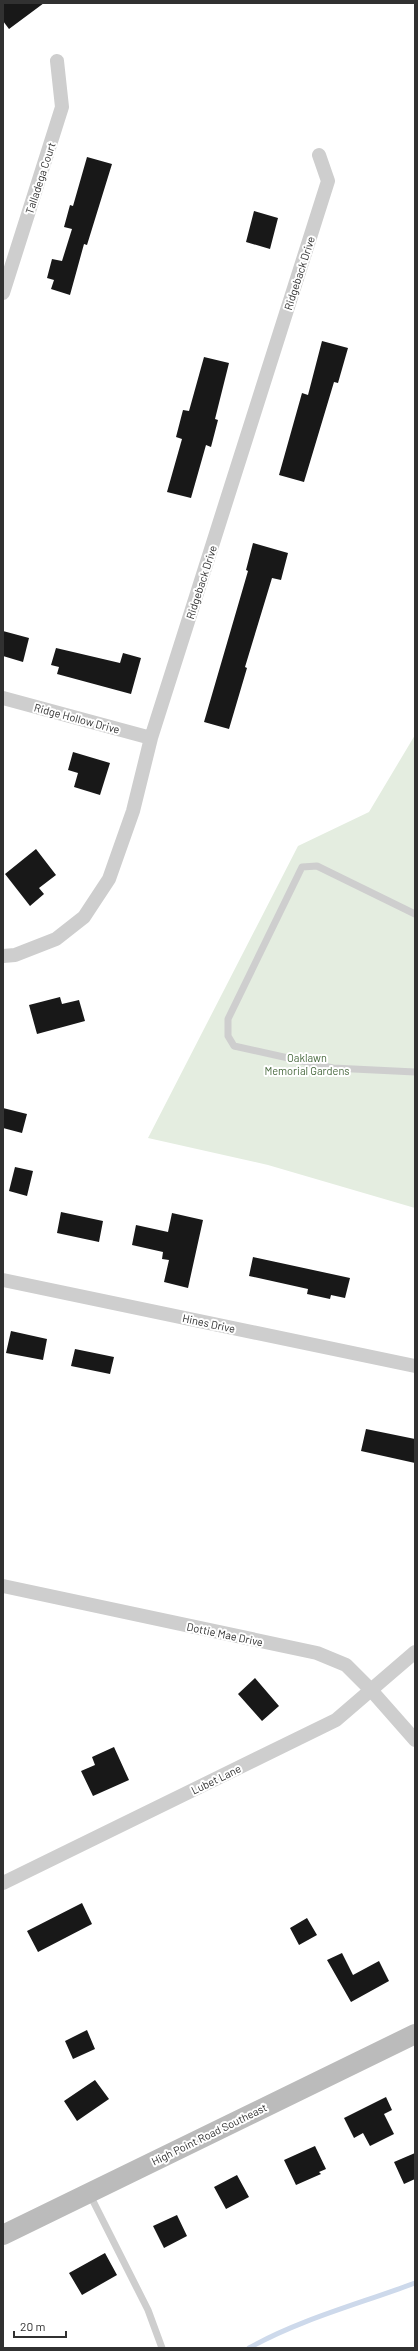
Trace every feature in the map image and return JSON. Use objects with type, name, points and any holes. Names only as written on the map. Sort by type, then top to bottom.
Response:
[{"type":"main road","name":"High Point Road Southeast","points":[[3,2235],[415,2034]]},
{"type":"street","name":"Talladega Court","points":[[3,293],[62,106],[57,61]]},
{"type":"street","name":"Ridgeback Drive","points":[[3,956],[15,955],[56,939],[84,917],[109,879],[133,811],[151,738],[328,181],[318,155]]},
{"type":"street","name":"Ridge Hollow Drive","points":[[3,698],[151,738]]},
{"type":"street","name":"Hines Drive","points":[[3,1280],[415,1366]]},
{"type":"street","name":"Dottie Mae Drive","points":[[3,1586],[317,1653],[346,1665],[371,1690],[415,1740]]},
{"type":"street","name":"Lubet Lane","points":[[3,1883],[336,1720],[415,1652]]},
{"type":"lane","points":[[415,914],[317,866],[302,868],[228,1019],[228,1036],[234,1046],[333,1068],[415,1072]]},
{"type":"lane","points":[[89,2193],[148,2310],[162,2348]]},
{"type":"green space","name":"Oaklawn Memorial Gardens","points":[[415,735],[415,1208],[268,1165],[148,1138],[298,846],[369,812]]},
{"type":"building","points":[[3,3],[44,3],[9,29],[3,21]]},
{"type":"building","points":[[87,157],[112,164],[87,245],[84,244],[70,295],[51,289],[54,280],[47,278],[52,259],[62,261],[72,229],[64,227],[70,205],[73,206]]},
{"type":"building","points":[[254,211],[278,218],[270,249],[246,242]]},
{"type":"building","points":[[322,341],[348,348],[338,383],[334,382],[304,482],[279,475],[302,393],[308,395]]},
{"type":"building","points":[[204,357],[229,363],[215,419],[218,420],[211,447],[206,445],[191,498],[167,492],[182,439],[176,437],[183,410],[189,411]]},
{"type":"building","points":[[253,543],[288,553],[281,580],[272,578],[245,667],[247,668],[229,729],[204,722],[248,571],[246,570]]},
{"type":"building","points":[[3,631],[29,638],[23,662],[3,656]]},
{"type":"building","points":[[56,648],[120,663],[123,653],[141,658],[131,694],[57,674],[59,667],[51,665]]},
{"type":"building","points":[[73,752],[110,763],[100,795],[74,787],[78,773],[68,770]]},
{"type":"building","points":[[36,849],[56,875],[39,888],[44,894],[30,906],[5,874]]},
{"type":"building","points":[[60,997],[62,1004],[79,1000],[85,1021],[37,1034],[29,1005]]},
{"type":"building","points":[[3,1108],[27,1114],[22,1133],[3,1128]]},
{"type":"building","points":[[15,1167],[33,1171],[27,1196],[9,1191]]},
{"type":"building","points":[[61,1212],[103,1221],[99,1242],[57,1233]]},
{"type":"building","points":[[172,1213],[203,1220],[188,1288],[164,1282],[169,1260],[162,1259],[163,1252],[132,1245],[136,1225],[168,1232]]},
{"type":"building","points":[[253,1257],[350,1278],[345,1298],[331,1295],[330,1299],[307,1294],[308,1289],[249,1276]]},
{"type":"building","points":[[11,1331],[47,1339],[43,1360],[6,1353]]},
{"type":"building","points":[[75,1349],[114,1357],[110,1374],[71,1366]]},
{"type":"building","points":[[366,1429],[415,1439],[415,1463],[361,1451]]},
{"type":"building","points":[[255,1678],[279,1706],[262,1721],[238,1694]]},
{"type":"building","points":[[114,1747],[129,1780],[93,1796],[81,1771],[95,1765],[92,1757]]},
{"type":"building","points":[[82,1903],[92,1924],[38,1952],[27,1931]]},
{"type":"building","points":[[307,1918],[317,1935],[299,1945],[290,1928]]},
{"type":"building","points":[[342,1953],[353,1975],[379,1961],[389,1981],[351,2002],[327,1960]]},
{"type":"building","points":[[87,2030],[95,2049],[73,2059],[65,2041]]},
{"type":"building","points":[[95,2080],[109,2099],[77,2121],[64,2101]]},
{"type":"building","points":[[386,2097],[392,2110],[384,2114],[394,2134],[370,2146],[363,2133],[354,2138],[344,2118]]},
{"type":"building","points":[[315,2146],[326,2169],[319,2172],[321,2174],[296,2185],[284,2160]]},
{"type":"building","points":[[415,2153],[415,2179],[404,2184],[394,2162]]},
{"type":"building","points":[[237,2175],[249,2197],[226,2209],[214,2187]]},
{"type":"building","points":[[177,2215],[187,2236],[164,2248],[153,2226]]},
{"type":"building","points":[[105,2253],[117,2275],[82,2295],[69,2273]]},
{"type":"waterway","points":[[249,2348],[330,2312],[415,2283]]}]
